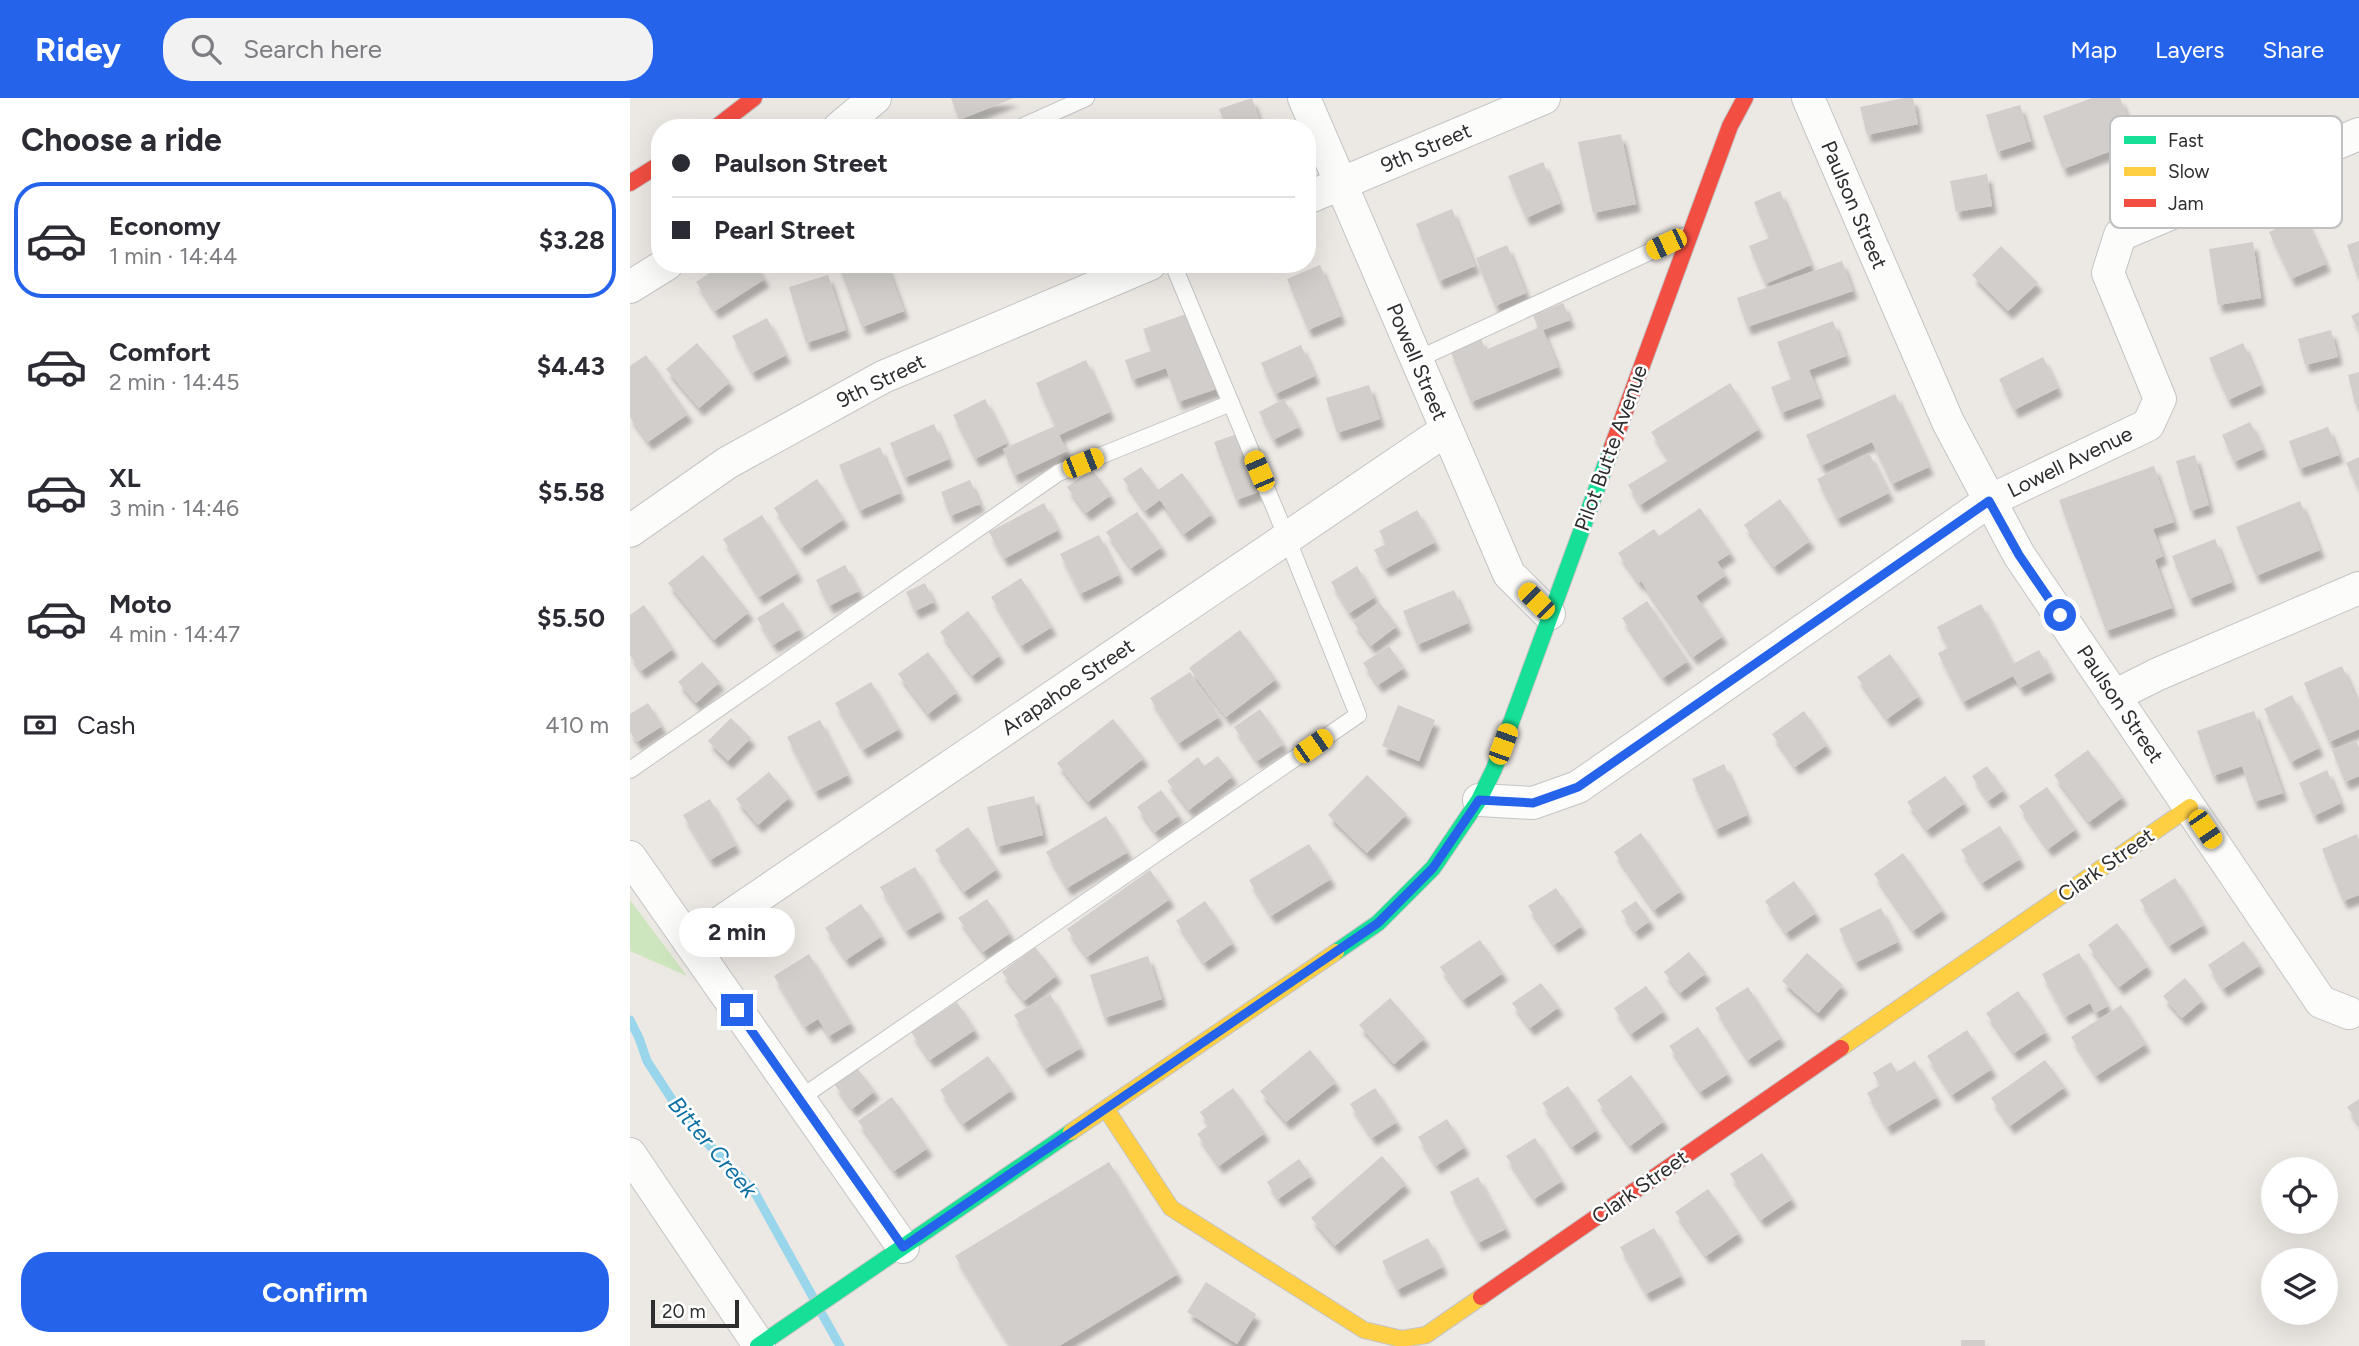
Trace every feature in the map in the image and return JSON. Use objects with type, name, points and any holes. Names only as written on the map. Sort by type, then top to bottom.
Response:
[{"type":"main road","points":[[727,119],[754,98]]},
{"type":"main road","name":"Pilot Butte Avenue","points":[[762,1343],[1378,923],[1433,868],[1479,800],[1494,769],[1730,126],[1745,98]]},
{"type":"main road","points":[[630,183],[651,170]]},
{"type":"main road","name":"Clark Street","points":[[1107,1109],[1171,1208],[1364,1330],[1402,1339],[1426,1335],[2190,807]]},
{"type":"street","points":[[850,119],[875,98]]},
{"type":"street","name":"Powell Street","points":[[1304,98],[1313,119]]},
{"type":"street","name":"9th Street","points":[[1316,194],[1544,98]]},
{"type":"street","name":"Paulson Street","points":[[1808,98],[1948,422],[2019,555],[2321,1002],[2354,1010]]},
{"type":"street","name":"Powell Street","points":[[1316,127],[1509,574],[1549,614]]},
{"type":"street","name":"Lowell Avenue","points":[[2342,141],[2359,134]]},
{"type":"street","name":"Lowell Avenue","points":[[1989,501],[2148,425],[2160,399],[2108,273],[2120,235],[2137,228]]},
{"type":"street","points":[[630,287],[653,273]]},
{"type":"street","name":"9th Street","points":[[630,531],[727,463],[883,377],[1129,273]]},
{"type":"street","name":"Arapahoe Street","points":[[690,943],[1446,430]]},
{"type":"street","points":[[1479,800],[1533,803],[1578,787],[1989,501]]},
{"type":"street","points":[[2115,696],[2158,674],[2359,588]]},
{"type":"street","points":[[630,857],[799,1099],[890,1256]]},
{"type":"street","points":[[630,1154],[762,1343]]},
{"type":"lane","points":[[1039,119],[1086,98]]},
{"type":"lane","points":[[1416,360],[1691,232]]},
{"type":"lane","points":[[799,1099],[1358,715],[1177,273]]},
{"type":"lane","points":[[630,770],[1058,473],[1231,403]]},
{"type":"green space","points":[[630,900],[687,976],[630,951]]},
{"type":"building","points":[[951,98],[1014,98],[962,119],[959,119]]},
{"type":"building","points":[[1252,98],[1259,119],[1223,119],[1219,109]]},
{"type":"building","points":[[1913,98],[1918,124],[1867,135],[1860,107]]},
{"type":"building","points":[[2092,98],[2120,98],[2127,116],[2110,116],[2110,151],[2063,169],[2043,116]]},
{"type":"building","points":[[2020,105],[2031,141],[1997,152],[1986,115]]},
{"type":"building","points":[[1621,134],[1636,204],[1593,213],[1578,142]]},
{"type":"building","points":[[1543,162],[1560,203],[1526,218],[1508,176]]},
{"type":"building","points":[[1987,174],[1992,206],[1956,212],[1950,181]]},
{"type":"building","points":[[1780,191],[1811,265],[1765,284],[1749,246],[1769,238],[1754,202]]},
{"type":"building","points":[[1452,209],[1475,266],[1439,281],[1416,224]]},
{"type":"building","points":[[2278,228],[2310,228],[2326,264],[2291,279],[2269,232]]},
{"type":"building","points":[[2359,241],[2359,272],[2356,273],[2347,245]]},
{"type":"building","points":[[2253,242],[2261,298],[2218,305],[2209,249]]},
{"type":"building","points":[[1507,245],[1526,293],[1495,306],[1476,258]]},
{"type":"building","points":[[2001,246],[2038,283],[2008,311],[1972,275]]},
{"type":"building","points":[[1842,261],[1853,291],[1747,327],[1737,298]]},
{"type":"building","points":[[1320,265],[1341,316],[1308,330],[1287,279],[1301,273],[1316,273],[1316,267]]},
{"type":"building","points":[[710,273],[761,273],[765,279],[715,311],[696,282]]},
{"type":"building","points":[[841,273],[889,273],[904,311],[862,327]]},
{"type":"building","points":[[828,275],[846,330],[806,343],[789,287]]},
{"type":"building","points":[[1563,303],[1570,320],[1543,330],[1558,367],[1471,402],[1450,350],[1481,338],[1485,350],[1538,328],[1533,315]]},
{"type":"building","points":[[1195,311],[1222,387],[1178,402],[1166,368],[1132,380],[1125,360],[1151,351],[1143,329]]},
{"type":"building","points":[[2359,312],[2359,331],[2351,316]]},
{"type":"building","points":[[767,318],[786,355],[752,373],[732,336]]},
{"type":"building","points":[[1833,321],[1846,356],[1809,370],[1820,398],[1781,413],[1771,387],[1791,379],[1777,342]]},
{"type":"building","points":[[2331,330],[2338,357],[2305,365],[2298,339]]},
{"type":"building","points":[[697,343],[730,382],[699,408],[666,369]]},
{"type":"building","points":[[2243,343],[2261,385],[2228,400],[2209,358]]},
{"type":"building","points":[[1301,345],[1315,376],[1275,394],[1261,363]]},
{"type":"building","points":[[646,355],[688,414],[648,442],[630,417],[630,366]]},
{"type":"building","points":[[2043,357],[2058,388],[2014,410],[1999,379]]},
{"type":"building","points":[[1086,360],[1110,412],[1059,435],[1067,451],[1014,476],[1003,449],[1055,426],[1036,383]]},
{"type":"building","points":[[2359,372],[2359,403],[2355,404],[2348,375]]},
{"type":"building","points":[[1730,383],[1759,429],[1640,505],[1628,485],[1669,460],[1651,432]]},
{"type":"building","points":[[1369,385],[1380,419],[1337,433],[1326,398]]},
{"type":"building","points":[[1895,394],[1929,467],[1892,484],[1872,442],[1821,466],[1806,435]]},
{"type":"building","points":[[985,399],[1007,443],[975,459],[953,415]]},
{"type":"building","points":[[1284,399],[1299,427],[1273,440],[1259,412]]},
{"type":"building","points":[[2250,422],[2263,449],[2234,462],[2222,435]]},
{"type":"building","points":[[934,424],[949,459],[904,478],[890,443]]},
{"type":"building","points":[[2328,427],[2339,455],[2299,469],[2289,441]]},
{"type":"building","points":[[1246,431],[1267,489],[1236,500],[1214,442]]},
{"type":"building","points":[[880,447],[900,493],[859,511],[839,465]]},
{"type":"building","points":[[1869,453],[1889,493],[1837,519],[1817,479]]},
{"type":"building","points":[[2195,455],[2209,505],[2190,511],[2176,461]]},
{"type":"building","points":[[2359,457],[2359,490],[2346,463]]},
{"type":"building","points":[[2154,466],[2174,522],[2153,529],[2163,556],[2155,560],[2172,608],[2106,631],[2059,500]]},
{"type":"building","points":[[1141,467],[1158,490],[1182,473],[1212,514],[1184,534],[1160,500],[1145,511],[1123,479]]},
{"type":"building","points":[[1092,469],[1111,495],[1086,513],[1067,487]]},
{"type":"building","points":[[817,479],[844,519],[801,548],[774,508]]},
{"type":"building","points":[[970,480],[980,504],[950,516],[941,492]]},
{"type":"building","points":[[1780,499],[1810,541],[1774,567],[1744,525]]},
{"type":"building","points":[[2300,501],[2320,550],[2256,576],[2236,527]]},
{"type":"building","points":[[1044,503],[1058,530],[1004,559],[989,532]]},
{"type":"building","points":[[1700,508],[1731,553],[1717,562],[1726,575],[1696,596],[1723,636],[1693,657],[1641,581],[1639,583],[1618,553],[1654,529],[1659,536]]},
{"type":"building","points":[[1417,510],[1435,542],[1385,569],[1374,550],[1386,544],[1379,531]]},
{"type":"building","points":[[1137,512],[1162,547],[1131,568],[1106,532]]},
{"type":"building","points":[[762,515],[798,573],[759,597],[723,539]]},
{"type":"building","points":[[1099,535],[1119,575],[1080,594],[1060,554]]},
{"type":"building","points":[[2215,539],[2232,582],[2189,599],[2172,556]]},
{"type":"building","points":[[703,555],[749,612],[714,640],[668,583]]},
{"type":"building","points":[[845,565],[859,591],[829,606],[816,580]]},
{"type":"building","points":[[1357,566],[1375,597],[1349,613],[1331,582]]},
{"type":"building","points":[[1021,578],[1052,627],[1021,646],[991,597]]},
{"type":"building","points":[[925,583],[934,602],[915,611],[906,592]]},
{"type":"building","points":[[1454,590],[1468,623],[1417,645],[1403,611]]},
{"type":"building","points":[[1647,601],[1688,661],[1663,678],[1622,618]]},
{"type":"building","points":[[783,602],[800,629],[773,645],[757,618]]},
{"type":"building","points":[[1379,602],[1397,626],[1371,646],[1353,622]]},
{"type":"building","points":[[1981,604],[2013,664],[2039,650],[2051,672],[2020,688],[2013,676],[1963,702],[1938,653],[1948,648],[1937,627]]},
{"type":"building","points":[[644,605],[673,649],[641,671],[630,655],[630,615]]},
{"type":"building","points":[[968,611],[1000,655],[972,676],[940,632]]},
{"type":"building","points":[[1240,630],[1276,679],[1226,717],[1189,668]]},
{"type":"building","points":[[1389,646],[1404,668],[1378,685],[1363,663]]},
{"type":"building","points":[[928,652],[957,692],[928,714],[898,674]]},
{"type":"building","points":[[1890,654],[1919,696],[1887,719],[1857,677]]},
{"type":"building","points":[[702,662],[720,682],[696,703],[678,682]]},
{"type":"building","points":[[2342,666],[2359,705],[2359,729],[2329,742],[2304,683]]},
{"type":"building","points":[[1190,672],[1219,717],[1179,743],[1150,698]]},
{"type":"building","points":[[871,682],[899,729],[863,750],[835,703]]},
{"type":"building","points":[[2292,695],[2319,748],[2291,762],[2264,709]]},
{"type":"building","points":[[648,703],[662,726],[637,742],[630,732],[630,714]]},
{"type":"building","points":[[1398,705],[1435,720],[1419,761],[1382,746]]},
{"type":"building","points":[[1260,709],[1284,744],[1257,761],[1234,727]]},
{"type":"building","points":[[1804,711],[1827,745],[1795,767],[1772,734]]},
{"type":"building","points":[[2254,711],[2283,793],[2254,802],[2242,766],[2213,776],[2197,731]]},
{"type":"building","points":[[731,718],[751,738],[728,761],[708,741]]},
{"type":"building","points":[[1113,719],[1144,758],[1088,802],[1057,763]]},
{"type":"building","points":[[820,720],[848,775],[815,792],[787,737]]},
{"type":"building","points":[[2356,741],[2359,748],[2359,776],[2345,782],[2332,750]]},
{"type":"building","points":[[2088,750],[2123,797],[2089,822],[2054,775]]},
{"type":"building","points":[[1218,756],[1233,776],[1189,810],[1167,781],[1198,757],[1204,766]]},
{"type":"building","points":[[1724,764],[1747,815],[1715,830],[1692,779]]},
{"type":"building","points":[[1987,766],[2004,790],[1988,801],[1972,776]]},
{"type":"building","points":[[2327,770],[2341,803],[2314,816],[2299,783]]},
{"type":"building","points":[[769,772],[790,797],[758,825],[736,799]]},
{"type":"building","points":[[1367,775],[1407,814],[1367,853],[1328,815]]},
{"type":"building","points":[[1945,776],[1965,803],[1927,830],[1907,802]]},
{"type":"building","points":[[2047,787],[2076,829],[2048,849],[2019,806]]},
{"type":"building","points":[[1161,790],[1179,815],[1155,832],[1137,807]]},
{"type":"building","points":[[1034,796],[1043,835],[996,847],[987,807]]},
{"type":"building","points":[[710,799],[736,845],[710,860],[683,815]]},
{"type":"building","points":[[1106,816],[1128,852],[1067,888],[1046,852]]},
{"type":"building","points":[[2000,826],[2020,859],[1982,883],[1961,850]]},
{"type":"building","points":[[968,827],[997,869],[964,892],[935,850]]},
{"type":"building","points":[[1641,833],[1681,891],[1654,910],[1614,852]]},
{"type":"building","points":[[2357,834],[2359,895],[2343,901],[2322,849]]},
{"type":"building","points":[[1309,844],[1331,879],[1271,916],[1249,880]]},
{"type":"building","points":[[1903,853],[1943,910],[1913,931],[1874,874]]},
{"type":"building","points":[[915,867],[941,911],[906,931],[880,887]]},
{"type":"building","points":[[1150,870],[1170,899],[1087,957],[1067,929]]},
{"type":"building","points":[[2175,878],[2204,925],[2169,946],[2140,900]]},
{"type":"building","points":[[1794,881],[1816,913],[1786,933],[1765,901]]},
{"type":"building","points":[[1556,888],[1582,926],[1554,945],[1528,906]]},
{"type":"building","points":[[987,899],[1010,933],[983,952],[958,918]]},
{"type":"building","points":[[1205,901],[1233,943],[1204,963],[1176,921]]},
{"type":"building","points":[[1636,901],[1650,921],[1635,932],[1621,911]]},
{"type":"building","points":[[861,904],[882,936],[846,960],[825,928]]},
{"type":"building","points":[[1881,908],[1898,942],[1855,963],[1839,929]]},
{"type":"building","points":[[2117,923],[2148,966],[2119,987],[2088,945]]},
{"type":"building","points":[[1480,940],[1503,973],[1463,1000],[1440,967]]},
{"type":"building","points":[[2244,941],[2260,965],[2223,989],[2208,965]]},
{"type":"building","points":[[1035,947],[1057,975],[1024,1001],[1002,972]]},
{"type":"building","points":[[1689,952],[1706,973],[1680,993],[1664,972]]},
{"type":"building","points":[[1807,953],[1843,985],[1818,1013],[1782,981]]},
{"type":"building","points":[[2079,953],[2108,1006],[2095,1013],[2090,1003],[2065,1017],[2042,974]]},
{"type":"building","points":[[809,954],[851,1023],[829,1036],[818,1019],[805,1027],[774,976]]},
{"type":"building","points":[[1148,956],[1162,999],[1104,1018],[1090,975]]},
{"type":"building","points":[[2185,978],[2203,1000],[2182,1018],[2163,996]]},
{"type":"building","points":[[1541,983],[1559,1007],[1530,1028],[1512,1003]]},
{"type":"building","points":[[1646,986],[1664,1011],[1631,1034],[1614,1008]]},
{"type":"building","points":[[1748,987],[1781,1038],[1748,1060],[1715,1008]]},
{"type":"building","points":[[2018,991],[2046,1032],[2014,1053],[1986,1013]]},
{"type":"building","points":[[1050,994],[1081,1048],[1045,1069],[1014,1015]]},
{"type":"building","points":[[1390,998],[1425,1038],[1394,1064],[1359,1025]]},
{"type":"building","points":[[957,1002],[975,1030],[930,1060],[911,1032]]},
{"type":"building","points":[[2121,1005],[2146,1044],[2096,1076],[2071,1037]]},
{"type":"building","points":[[1698,1027],[1728,1074],[1700,1092],[1669,1046]]},
{"type":"building","points":[[1967,1030],[1992,1069],[1952,1095],[1927,1056]]},
{"type":"building","points":[[1310,1050],[1336,1082],[1286,1122],[1260,1091]]},
{"type":"building","points":[[988,1056],[1012,1090],[963,1124],[940,1090]]},
{"type":"building","points":[[2045,1060],[2065,1087],[2010,1126],[1991,1098]]},
{"type":"building","points":[[1915,1061],[1937,1097],[1887,1127],[1867,1093],[1880,1085],[1873,1073],[1891,1062],[1897,1072]]},
{"type":"building","points":[[857,1068],[875,1091],[852,1109],[835,1085]]},
{"type":"building","points":[[1631,1075],[1664,1121],[1630,1146],[1597,1100]]},
{"type":"building","points":[[1568,1086],[1597,1130],[1572,1147],[1542,1103]]},
{"type":"building","points":[[1233,1088],[1265,1133],[1219,1166],[1197,1134],[1209,1125],[1200,1112]]},
{"type":"building","points":[[1375,1088],[1397,1122],[1372,1138],[1350,1104]]},
{"type":"building","points":[[892,1097],[928,1148],[894,1171],[858,1121]]},
{"type":"building","points":[[2359,1099],[2359,1124],[2347,1107]]},
{"type":"building","points":[[1447,1119],[1465,1147],[1436,1166],[1418,1137]]},
{"type":"building","points":[[1535,1138],[1562,1181],[1534,1199],[1506,1156]]},
{"type":"building","points":[[1762,1153],[1792,1199],[1761,1220],[1730,1174]]},
{"type":"building","points":[[1382,1156],[1406,1184],[1335,1246],[1311,1218]]},
{"type":"building","points":[[1299,1159],[1311,1176],[1278,1199],[1267,1182]]},
{"type":"building","points":[[1109,1162],[1178,1274],[1059,1346],[1010,1346],[955,1256]]},
{"type":"building","points":[[1478,1177],[1506,1229],[1478,1243],[1450,1192]]},
{"type":"building","points":[[1708,1189],[1739,1233],[1706,1256],[1675,1212]]},
{"type":"building","points":[[1654,1228],[1681,1276],[1646,1294],[1620,1247]]},
{"type":"building","points":[[1428,1238],[1443,1267],[1397,1290],[1382,1261]]},
{"type":"building","points":[[1206,1282],[1256,1314],[1237,1344],[1187,1312]]},
{"type":"building","points":[[1961,1340],[1985,1340],[1985,1346],[1961,1346]]},
{"type":"waterway","name":"Bitter Creek","points":[[630,1020],[647,1061],[686,1121],[754,1191],[814,1299]]},
{"type":"waterway","name":"Bitter Creek","points":[[822,1314],[840,1346]]},
{"type":"traffic: fast","points":[[1336,952],[1378,923],[1433,868],[1479,800],[1494,769],[1612,447]]},
{"type":"traffic: fast","points":[[758,1346],[1071,1132]]},
{"type":"traffic: slow","points":[[1841,1048],[2190,807]]},
{"type":"traffic: slow","points":[[1071,1132],[1336,952]]},
{"type":"traffic: slow","points":[[1106,1109],[1171,1208],[1364,1330],[1402,1339],[1426,1335],[1481,1297]]},
{"type":"traffic: jam","points":[[727,119],[754,98]]},
{"type":"traffic: jam","points":[[1612,447],[1730,126],[1745,98]]},
{"type":"traffic: jam","points":[[630,183],[651,170]]},
{"type":"traffic: jam","points":[[1481,1297],[1841,1048]]},
{"type":"route","points":[[737,1010],[903,1247],[1378,923],[1433,868],[1479,800],[1533,803],[1578,787],[1989,501],[2019,555],[2060,615]]}]
